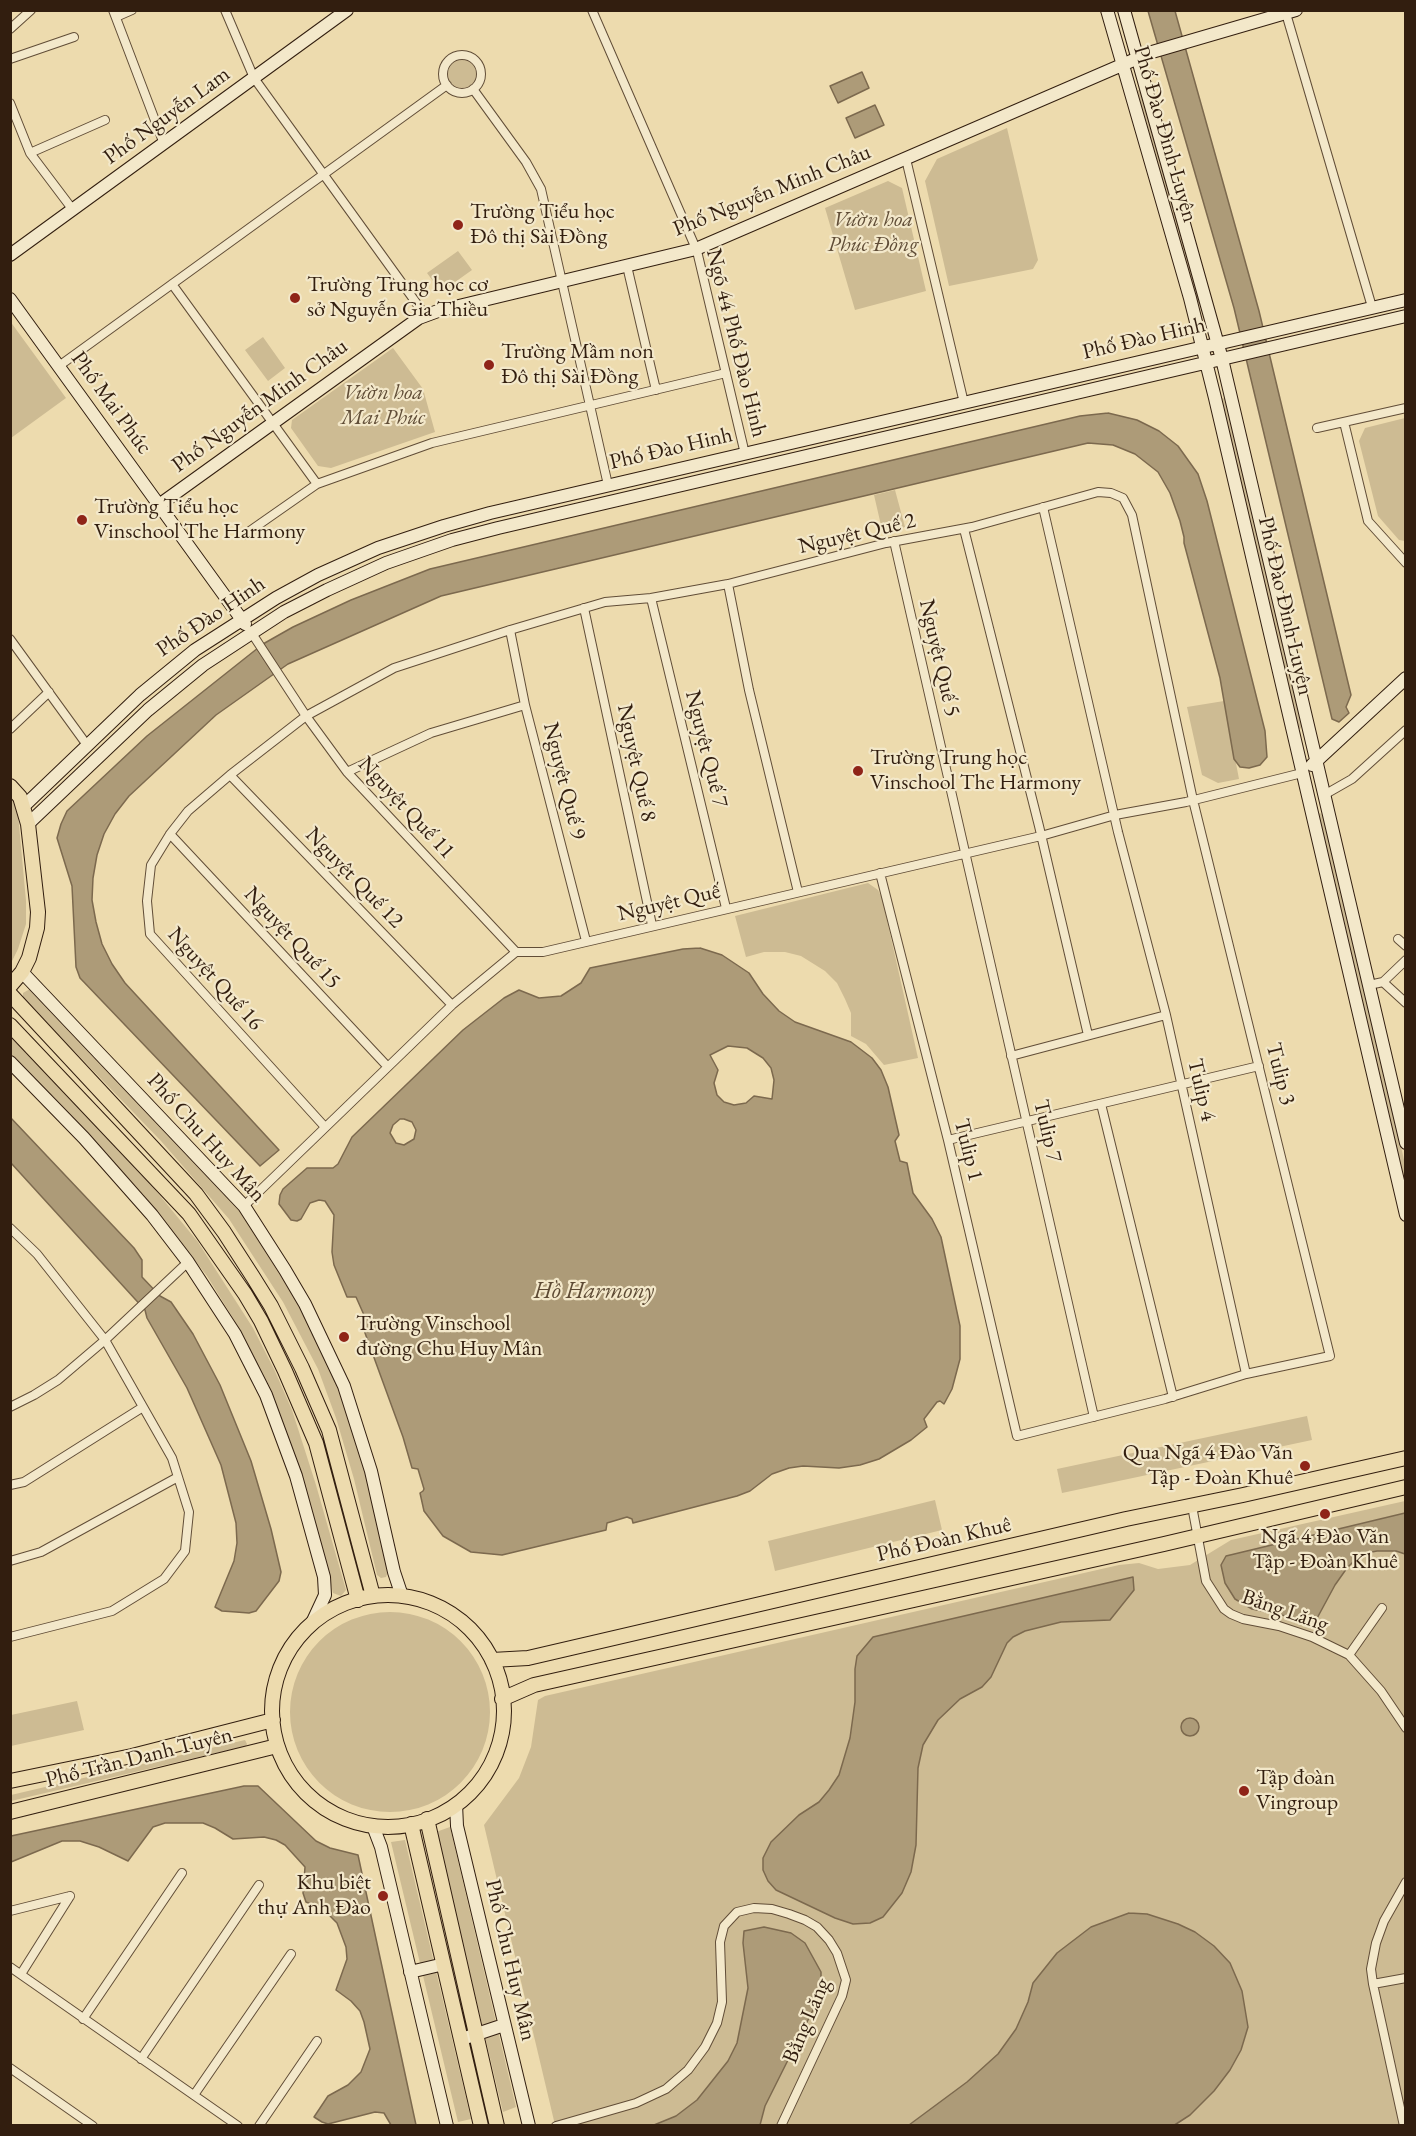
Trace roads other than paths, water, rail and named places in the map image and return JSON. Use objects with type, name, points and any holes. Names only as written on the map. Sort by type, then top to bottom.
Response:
[{"type":"main road","points":[[10,786],[20,797],[24,806],[38,912],[34,943],[22,972],[10,986]]},
{"type":"main road","name":"Phố Chu Huy Mân","points":[[10,994],[196,1194],[224,1232],[271,1306],[302,1368],[329,1430],[373,1596]]},
{"type":"main road","points":[[10,1025],[189,1214],[245,1294],[285,1371],[316,1443],[358,1600]]},
{"type":"main road","name":"Phố Đoàn Khuê","points":[[492,1660],[528,1658],[1126,1519],[1406,1458]]},
{"type":"main road","points":[[502,1699],[534,1685],[1406,1487]]},
{"type":"main road","points":[[373,1596],[402,1596],[429,1603],[455,1616],[482,1643],[499,1679],[503,1719],[500,1739],[493,1758],[477,1783],[456,1804],[427,1819],[411,1824],[392,1827],[373,1826],[337,1816],[314,1800],[294,1780],[277,1746],[273,1720],[274,1689],[279,1670],[293,1645],[312,1623],[345,1603],[373,1596]]},
{"type":"main road","name":"Phố Trần Danh Tuyên","points":[[10,1781],[132,1756],[273,1720]]},
{"type":"main road","name":"Phố Trần Danh Tuyên","points":[[10,1812],[277,1746]]},
{"type":"main road","points":[[427,1819],[497,2126]]},
{"type":"main road","points":[[411,1824],[480,2126]]},
{"type":"street","points":[[10,29],[31,10]]},
{"type":"street","points":[[132,10],[114,14],[164,144]]},
{"type":"street","points":[[225,10],[254,78],[425,315]]},
{"type":"street","name":"Phố Nguyễn Lam","points":[[10,255],[347,10]]},
{"type":"street","name":"Ngõ 44 Phố Đào Hinh","points":[[592,10],[696,249],[744,454]]},
{"type":"street","name":"Phố Đào Đình Luyện","points":[[1107,10],[1190,298],[1406,1215]]},
{"type":"street","name":"Phố Đào Đình Luyện","points":[[1124,10],[1222,359],[1406,1143]]},
{"type":"street","points":[[1289,12],[1372,308]]},
{"type":"street","name":"Phố Nguyễn Minh Châu","points":[[159,505],[404,327],[425,315],[696,249],[1152,52],[1289,12]]},
{"type":"street","points":[[10,59],[74,37]]},
{"type":"street","points":[[465,55],[476,61],[480,69],[480,81],[473,89],[460,93],[447,85],[444,76],[446,64],[453,58],[465,55]]},
{"type":"street","points":[[58,366],[447,85]]},
{"type":"street","points":[[473,89],[538,182],[608,485]]},
{"type":"street","points":[[10,102],[30,153],[73,210]]},
{"type":"street","points":[[30,153],[105,120]]},
{"type":"street","points":[[906,159],[964,403]]},
{"type":"street","points":[[627,266],[656,390]]},
{"type":"street","points":[[172,284],[317,484]]},
{"type":"street","name":"Phố Mai Phúc","points":[[10,299],[254,636]]},
{"type":"street","name":"Phố Đào Hinh","points":[[24,806],[163,675],[195,650],[241,619],[307,581],[378,548],[467,519],[1406,300]]},
{"type":"street","name":"Phố Đào Hinh","points":[[28,824],[166,694],[203,665],[254,636],[312,597],[368,570],[475,534],[1406,316]]},
{"type":"street","points":[[244,534],[317,484],[417,447],[726,373]]},
{"type":"street","points":[[1317,428],[1406,408]]},
{"type":"street","points":[[1344,422],[1368,521],[1405,562]]},
{"type":"street","name":"Nguyệt Quế 2","points":[[306,716],[394,668],[605,602],[651,598],[728,584],[894,541],[964,529],[1098,492],[1111,493],[1123,498],[1129,505],[1192,800]]},
{"type":"street","name":"Tulip 4","points":[[1042,507],[1115,815],[1166,1015],[1246,1374]]},
{"type":"street","points":[[964,529],[1088,1035]]},
{"type":"street","name":"Nguyệt Quế 5","points":[[894,541],[964,853]]},
{"type":"street","points":[[728,584],[749,690],[798,892]]},
{"type":"street","name":"Nguyệt Quế 7","points":[[651,598],[726,908]]},
{"type":"street","name":"Nguyệt Quế 8","points":[[584,608],[652,925]]},
{"type":"street","name":"Nguyệt Quế 9","points":[[510,630],[525,705],[586,941]]},
{"type":"street","name":"Nguyệt Quế 11","points":[[254,636],[306,716],[347,772],[516,952]]},
{"type":"street","points":[[10,639],[87,745]]},
{"type":"street","points":[[1302,773],[1406,678]]},
{"type":"street","points":[[10,729],[49,692]]},
{"type":"street","points":[[347,772],[431,732],[525,705]]},
{"type":"street","name":"Nguyệt Quế 16","points":[[306,716],[188,811],[170,834],[151,866],[147,901],[150,934],[325,1127]]},
{"type":"street","points":[[1324,795],[1352,779],[1406,730]]},
{"type":"street","name":"Nguyệt Quế","points":[[516,952],[543,952],[1041,836],[1115,815],[1192,800],[1302,773]]},
{"type":"street","name":"Nguyệt Quế 12","points":[[230,776],[452,1005]]},
{"type":"street","name":"Tulip 3","points":[[1192,800],[1330,1356],[1246,1374]]},
{"type":"street","name":"Nguyệt Quế 15","points":[[170,834],[387,1066]]},
{"type":"street","name":"Tulip 7","points":[[964,853],[1094,1417]]},
{"type":"street","name":"Tulip 1","points":[[880,873],[948,1140],[1017,1436],[1094,1417]]},
{"type":"street","points":[[1398,939],[1406,946]]},
{"type":"street","points":[[244,1206],[452,1005],[516,952]]},
{"type":"street","points":[[1369,985],[1383,982],[1406,960]]},
{"type":"street","name":"Phố Chu Huy Mân","points":[[22,972],[244,1206],[305,1305],[344,1386],[371,1471],[394,1572],[402,1596]]},
{"type":"street","points":[[1383,982],[1406,1003]]},
{"type":"street","points":[[1011,1056],[1166,1015]]},
{"type":"street","points":[[10,1062],[84,1138],[152,1215],[188,1262],[235,1334],[266,1395],[296,1476],[324,1578],[325,1596],[312,1623]]},
{"type":"street","points":[[948,1140],[1259,1066]]},
{"type":"street","points":[[1101,1104],[1173,1396]]},
{"type":"street","points":[[10,1228],[37,1254],[105,1340],[172,1458],[189,1512],[185,1551],[164,1580],[112,1611],[10,1637]]},
{"type":"street","points":[[10,1407],[58,1380],[105,1340],[188,1262]]},
{"type":"street","points":[[1094,1417],[1246,1374]]},
{"type":"street","points":[[10,1485],[24,1482],[143,1407]]},
{"type":"street","points":[[10,1561],[41,1552],[178,1477]]},
{"type":"street","name":"Bằng Lăng","points":[[1192,1506],[1206,1581],[1224,1609],[1243,1619],[1303,1634],[1349,1655],[1381,1690],[1406,1728]]},
{"type":"street","points":[[1349,1655],[1382,1608]]},
{"type":"street","name":"Phố Chu Huy Mân","points":[[456,1804],[457,1826],[529,2126]]},
{"type":"street","points":[[373,1826],[381,1847],[447,2126]]},
{"type":"street","points":[[83,2019],[182,1873]]},
{"type":"street","points":[[1404,2126],[1403,2109],[1371,1969],[1376,1943],[1384,1921],[1406,1882]]},
{"type":"street","points":[[141,2059],[259,1885]]},
{"type":"street","points":[[10,1911],[70,1896],[21,1974]]},
{"type":"street","name":"Bằng Lăng","points":[[556,2126],[636,2103],[666,2089],[688,2070],[705,2047],[717,2023],[722,2002],[720,1942],[724,1926],[737,1912],[754,1908],[772,1909],[789,1914],[817,1927],[837,1953],[846,1980],[842,1996],[781,2126]]},
{"type":"street","points":[[194,2095],[291,1954]]},
{"type":"street","points":[[410,1972],[444,1964]]},
{"type":"street","points":[[10,1967],[238,2126]]},
{"type":"street","points":[[1373,1984],[1406,1978]]},
{"type":"street","points":[[461,2039],[504,2025]]},
{"type":"street","points":[[259,2126],[317,2041]]},
{"type":"street","points":[[10,2068],[93,2126]]},
{"type":"water","points":[[1148,11],[1175,11],[1259,311],[1351,695],[1346,707],[1349,713],[1339,722],[1332,719],[1234,308]]},
{"type":"water","points":[[862,72],[869,88],[838,103],[830,86]]},
{"type":"water","points":[[875,105],[884,125],[855,138],[846,118]]},
{"type":"water","points":[[1108,413],[1137,420],[1159,431],[1178,446],[1198,474],[1207,501],[1265,731],[1267,757],[1260,765],[1249,768],[1240,767],[1234,759],[1220,678],[1180,521],[1170,493],[1158,472],[1135,454],[1113,445],[1088,443],[441,596],[288,664],[216,715],[129,796],[115,814],[104,834],[97,855],[92,900],[102,944],[125,983],[279,1150],[260,1166],[80,978],[76,967],[72,886],[57,838],[67,811],[147,736],[263,644],[293,627],[351,600],[430,569],[1080,416]]},
{"type":"water","name":"Hồ Harmony","points":[[700,948],[722,955],[749,973],[763,994],[779,1011],[795,1022],[851,1042],[872,1058],[881,1070],[888,1087],[899,1135],[895,1141],[900,1161],[907,1163],[913,1193],[932,1219],[941,1237],[960,1326],[960,1359],[952,1389],[944,1404],[937,1402],[924,1419],[927,1427],[911,1440],[879,1459],[839,1468],[803,1466],[789,1468],[772,1474],[750,1491],[737,1496],[633,1523],[632,1519],[627,1517],[607,1523],[606,1530],[502,1555],[471,1552],[443,1536],[424,1511],[420,1493],[424,1489],[418,1469],[412,1468],[361,1322],[365,1319],[364,1315],[356,1297],[347,1297],[334,1265],[332,1252],[334,1215],[325,1201],[319,1200],[310,1203],[301,1219],[291,1220],[279,1204],[280,1195],[283,1189],[307,1168],[333,1168],[338,1164],[352,1137],[463,1030],[504,998],[519,990],[539,998],[561,996],[581,983],[590,968],[683,949]],"holes":[[[728,1046],[747,1048],[763,1058],[771,1068],[774,1080],[772,1099],[754,1096],[746,1103],[734,1105],[724,1102],[717,1095],[714,1083],[718,1070],[710,1055]],[[400,1119],[412,1122],[416,1130],[414,1139],[404,1145],[396,1143],[390,1133],[393,1125]]]},
{"type":"water","points":[[10,1117],[134,1248],[142,1260],[142,1277],[160,1296],[171,1302],[193,1334],[220,1385],[251,1461],[281,1572],[279,1581],[256,1611],[249,1613],[222,1611],[215,1607],[234,1561],[237,1543],[236,1523],[221,1465],[187,1388],[147,1318],[145,1310],[11,1163]]},
{"type":"water","points":[[1405,1513],[1405,1554],[1396,1551],[1377,1551],[1361,1554],[1335,1585],[1315,1622],[1252,1609],[1235,1599],[1225,1583],[1221,1565],[1226,1556]]},
{"type":"water","points":[[1133,1577],[1134,1590],[1110,1620],[1061,1622],[1025,1631],[1013,1637],[1007,1643],[991,1677],[982,1687],[960,1699],[938,1720],[923,1745],[918,1768],[916,1845],[911,1872],[902,1893],[883,1917],[870,1923],[853,1924],[776,1890],[768,1881],[763,1870],[763,1858],[771,1842],[799,1815],[819,1802],[839,1775],[850,1738],[855,1702],[857,1656],[873,1637]]},
{"type":"water","points":[[1186,1718],[1194,1718],[1199,1723],[1197,1734],[1186,1736],[1181,1731],[1181,1723]]},
{"type":"water","points":[[244,1786],[258,1786],[316,1841],[330,1848],[358,1855],[416,2125],[391,2125],[384,2113],[375,2112],[328,2124],[314,2117],[328,2096],[348,2085],[361,2072],[370,2049],[360,2011],[336,1990],[347,1959],[346,1947],[337,1923],[323,1909],[306,1902],[303,1893],[305,1867],[285,1845],[264,1837],[233,1839],[203,1823],[165,1823],[153,1827],[128,1861],[80,1841],[62,1841],[11,1862],[11,1836]]},
{"type":"water","points":[[1129,1913],[1147,1914],[1195,1932],[1214,1946],[1230,1963],[1242,1991],[1248,2027],[1241,2050],[1230,2070],[1214,2091],[1190,2115],[1173,2126],[909,2125],[967,2082],[998,2054],[1016,2029],[1028,2002],[1033,1983],[1057,1953],[1091,1927]]},
{"type":"water","points":[[764,1927],[791,1933],[805,1943],[821,1972],[821,1991],[765,2106],[760,2125],[654,2125],[676,2116],[697,2100],[728,2061],[737,2043],[748,1988],[743,1943],[744,1931]]},
{"type":"place","name":"Trường Tiểu học Đô thị Sài Đồng","points":[[458,225]]},
{"type":"place","name":"Trường Trung học cơ sở Nguyễn Gia Thiều","points":[[295,298]]},
{"type":"place","name":"Trường Mầm non Đô thị Sài Đồng","points":[[489,365]]},
{"type":"place","name":"Trường Tiểu học Vinschool The Harmony","points":[[82,520]]},
{"type":"place","name":"Trường Trung học Vinschool The Harmony","points":[[858,771]]},
{"type":"place","name":"Trường Vinschool đường Chu Huy Mân","points":[[344,1337]]},
{"type":"place","name":"Qua Ngã 4 Đào Văn Tập - Đoàn Khuê","points":[[1305,1466]]},
{"type":"place","name":"Ngã 4 Đào Văn Tập - Đoàn Khuê","points":[[1325,1514]]},
{"type":"place","name":"Tập đoàn Vingroup","points":[[1244,1791]]},
{"type":"place","name":"Khu biệt thự Anh Đào","points":[[383,1896]]},
{"type":"park label","name":"Vườn hoa Phúc Đồng","points":[[873,232]]},
{"type":"park label","name":"Vườn hoa Mai Phúc","points":[[383,406]]}]
